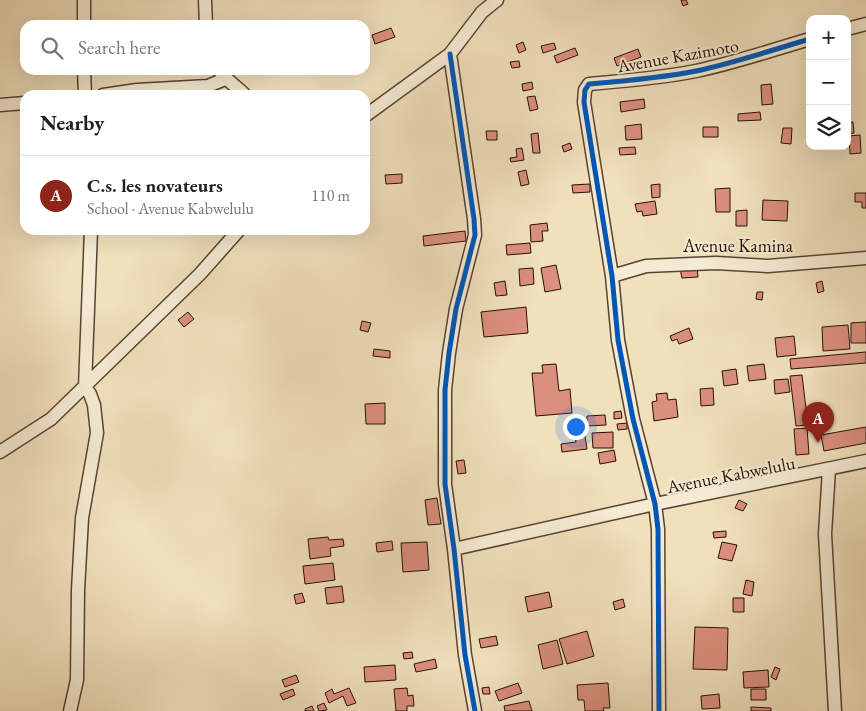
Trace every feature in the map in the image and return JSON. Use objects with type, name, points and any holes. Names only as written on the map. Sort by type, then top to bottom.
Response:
[{"type":"street","points":[[84,0],[84,20]]},
{"type":"street","points":[[205,0],[206,20]]},
{"type":"street","points":[[370,112],[450,54],[482,6],[497,0]]},
{"type":"street","points":[[851,28],[866,24]]},
{"type":"street","name":"Avenue Kazimoto","points":[[612,276],[584,102],[585,90],[589,84],[695,71],[756,56],[806,40]]},
{"type":"street","points":[[450,54],[475,235],[456,309],[449,353],[446,390],[445,484],[465,655],[475,711]]},
{"type":"street","points":[[84,75],[85,90]]},
{"type":"street","points":[[137,90],[208,86],[221,75]]},
{"type":"street","points":[[223,75],[240,90]]},
{"type":"street","points":[[0,105],[20,103]]},
{"type":"street","points":[[70,711],[77,680],[78,590],[82,518],[97,433],[94,404],[85,387],[91,235]]},
{"type":"street","points":[[0,452],[51,419],[200,274],[235,235]]},
{"type":"street","name":"Avenue Kamina","points":[[612,276],[646,266],[716,263],[768,266],[866,258]]},
{"type":"street","points":[[612,276],[618,340],[633,419],[655,504],[658,529],[659,711]]},
{"type":"street","name":"Avenue Kabwelulu","points":[[454,549],[655,504],[866,461]]},
{"type":"street","points":[[829,469],[825,534],[835,711]]},
{"type":"building","points":[[681,0],[686,0],[688,4],[683,6]]},
{"type":"building","points":[[391,28],[395,37],[375,44],[372,35]]},
{"type":"building","points":[[523,42],[526,50],[519,53],[516,45]]},
{"type":"building","points":[[554,43],[556,49],[543,53],[541,46]]},
{"type":"building","points":[[575,48],[578,55],[557,63],[554,56]]},
{"type":"building","points":[[638,49],[641,57],[617,66],[614,58]]},
{"type":"building","points":[[519,61],[520,67],[512,68],[510,62]]},
{"type":"building","points":[[532,82],[533,89],[523,91],[522,84]]},
{"type":"building","points":[[771,84],[773,104],[762,105],[761,85]]},
{"type":"building","points":[[535,96],[538,109],[530,111],[527,97]]},
{"type":"building","points":[[644,99],[645,108],[621,112],[620,102]]},
{"type":"building","points":[[760,112],[761,120],[738,121],[738,114]]},
{"type":"building","points":[[851,122],[853,122],[854,133],[851,133]]},
{"type":"building","points":[[641,124],[642,139],[626,140],[625,126]]},
{"type":"building","points":[[703,127],[718,127],[718,137],[703,137]]},
{"type":"building","points":[[783,128],[792,128],[791,144],[781,143]]},
{"type":"building","points":[[486,131],[497,131],[497,140],[487,140]]},
{"type":"building","points":[[538,133],[540,153],[533,153],[531,134]]},
{"type":"building","points":[[860,135],[861,153],[850,154],[851,136]]},
{"type":"building","points":[[570,143],[572,149],[564,152],[562,146]]},
{"type":"building","points":[[635,147],[636,154],[620,155],[619,148]]},
{"type":"building","points":[[522,148],[524,160],[511,162],[510,158],[517,157],[516,149]]},
{"type":"building","points":[[526,170],[529,184],[521,186],[518,172]]},
{"type":"building","points":[[402,174],[402,183],[386,184],[385,175]]},
{"type":"building","points":[[590,184],[590,192],[573,193],[572,185]]},
{"type":"building","points":[[660,184],[660,197],[652,198],[651,185]]},
{"type":"building","points":[[730,188],[730,212],[716,212],[715,189]]},
{"type":"building","points":[[855,193],[866,193],[866,208],[862,208],[862,202],[855,202]]},
{"type":"building","points":[[763,200],[788,201],[787,221],[762,220]]},
{"type":"building","points":[[655,201],[657,214],[643,216],[642,211],[637,212],[635,204]]},
{"type":"building","points":[[747,210],[747,226],[736,226],[736,211]]},
{"type":"building","points":[[547,223],[548,231],[542,231],[543,241],[531,242],[530,225]]},
{"type":"building","points":[[465,231],[466,241],[424,246],[423,236]]},
{"type":"building","points":[[530,243],[531,253],[507,255],[506,245]]},
{"type":"building","points":[[556,265],[561,289],[545,292],[541,268]]},
{"type":"building","points":[[697,267],[698,277],[682,278],[680,269]]},
{"type":"building","points":[[533,268],[534,284],[520,286],[519,269]]},
{"type":"building","points":[[505,281],[507,295],[496,296],[494,283]]},
{"type":"building","points":[[822,281],[824,291],[818,293],[816,283]]},
{"type":"building","points":[[757,292],[763,292],[762,300],[756,299]]},
{"type":"building","points":[[526,307],[528,333],[484,337],[481,312]]},
{"type":"building","points":[[188,312],[194,319],[184,327],[178,320]]},
{"type":"building","points":[[362,321],[371,323],[368,332],[360,330]]},
{"type":"building","points":[[866,322],[866,343],[851,343],[851,323]]},
{"type":"building","points":[[848,325],[850,349],[823,351],[822,327]]},
{"type":"building","points":[[689,328],[693,339],[679,344],[677,339],[672,341],[670,336]]},
{"type":"building","points":[[794,336],[796,355],[777,357],[775,338]]},
{"type":"building","points":[[374,349],[390,351],[390,358],[373,356]]},
{"type":"building","points":[[866,352],[866,363],[791,369],[790,359]]},
{"type":"building","points":[[556,364],[559,391],[570,389],[572,413],[536,416],[532,373],[543,373],[542,365]]},
{"type":"building","points":[[764,364],[766,379],[749,381],[747,366]]},
{"type":"building","points":[[736,369],[738,384],[724,386],[722,371]]},
{"type":"building","points":[[802,375],[808,425],[796,426],[790,376]]},
{"type":"building","points":[[788,379],[790,392],[775,394],[774,380]]},
{"type":"building","points":[[713,388],[714,405],[701,406],[700,389]]},
{"type":"building","points":[[667,393],[668,400],[676,399],[678,417],[654,421],[652,402],[657,401],[656,394]]},
{"type":"building","points":[[385,403],[385,424],[366,424],[365,404]]},
{"type":"building","points":[[621,411],[622,418],[614,419],[614,412]]},
{"type":"building","points":[[605,415],[606,425],[587,426],[587,416]]},
{"type":"building","points":[[627,423],[627,429],[618,430],[617,424]]},
{"type":"building","points":[[866,427],[866,443],[824,451],[821,435]]},
{"type":"building","points":[[807,428],[809,454],[796,455],[794,429]]},
{"type":"building","points":[[613,432],[613,448],[593,448],[592,433]]},
{"type":"building","points":[[585,436],[587,449],[562,452],[561,444],[576,442],[575,437]]},
{"type":"building","points":[[614,450],[616,461],[600,464],[598,453]]},
{"type":"building","points":[[464,460],[466,473],[458,474],[456,461]]},
{"type":"building","points":[[437,498],[441,524],[428,525],[425,500]]},
{"type":"building","points":[[739,500],[747,504],[743,511],[735,508]]},
{"type":"building","points":[[726,531],[726,537],[714,538],[713,532]]},
{"type":"building","points":[[328,537],[329,540],[343,539],[344,546],[330,548],[331,556],[310,559],[308,539]]},
{"type":"building","points":[[392,541],[393,550],[377,552],[376,543]]},
{"type":"building","points":[[427,542],[429,570],[403,572],[401,543]]},
{"type":"building","points":[[722,542],[737,545],[732,561],[718,558]]},
{"type":"building","points":[[333,563],[335,580],[305,584],[303,566]]},
{"type":"building","points":[[746,580],[754,582],[752,596],[743,594]]},
{"type":"building","points":[[342,586],[344,602],[327,604],[325,588]]},
{"type":"building","points":[[549,592],[552,607],[528,612],[525,597]]},
{"type":"building","points":[[302,593],[305,602],[296,604],[294,595]]},
{"type":"building","points":[[733,598],[744,598],[744,612],[733,612]]},
{"type":"building","points":[[623,599],[625,607],[615,610],[613,602]]},
{"type":"building","points":[[695,627],[728,628],[727,670],[693,669]]},
{"type":"building","points":[[587,631],[594,656],[567,664],[559,639]]},
{"type":"building","points":[[496,636],[498,645],[481,648],[479,639]]},
{"type":"building","points":[[557,640],[563,664],[543,669],[538,645]]},
{"type":"building","points":[[412,652],[413,658],[404,659],[403,653]]},
{"type":"building","points":[[435,659],[437,668],[416,672],[414,664]]},
{"type":"building","points":[[395,665],[396,680],[365,682],[364,667]]},
{"type":"building","points":[[775,667],[780,669],[776,680],[771,677]]},
{"type":"building","points":[[768,670],[769,687],[744,688],[743,672]]},
{"type":"building","points":[[296,675],[299,682],[285,687],[282,680]]},
{"type":"building","points":[[518,683],[522,693],[499,701],[495,691]]},
{"type":"building","points":[[608,683],[610,708],[603,708],[604,711],[585,711],[584,700],[578,700],[577,685]]},
{"type":"building","points":[[489,687],[490,694],[483,694],[482,688]]},
{"type":"building","points":[[349,688],[356,703],[347,706],[343,696],[329,703],[325,693],[332,689],[334,694]]},
{"type":"building","points":[[407,688],[408,696],[413,695],[414,706],[407,706],[407,711],[396,711],[394,689]]},
{"type":"building","points":[[293,689],[295,695],[283,700],[280,694]]},
{"type":"building","points":[[751,689],[766,689],[766,700],[751,700]]},
{"type":"building","points":[[719,694],[720,708],[702,709],[701,696]]},
{"type":"building","points":[[529,701],[532,711],[505,711],[504,706]]},
{"type":"building","points":[[324,703],[327,710],[319,711],[317,706]]},
{"type":"building","points":[[312,706],[314,711],[305,711],[305,709]]},
{"type":"building","points":[[751,707],[771,708],[771,711],[751,711]]},
{"type":"cycle path","points":[[659,711],[658,529],[655,504],[633,419],[618,340],[612,276],[584,102],[585,90],[589,84],[656,77],[710,68],[806,40]]},
{"type":"cycle path","points":[[450,54],[475,235],[456,309],[449,353],[445,390],[445,484],[465,655],[475,711]]},
{"type":"place","name":"C.s. les novateurs","points":[[818,443]]}]
